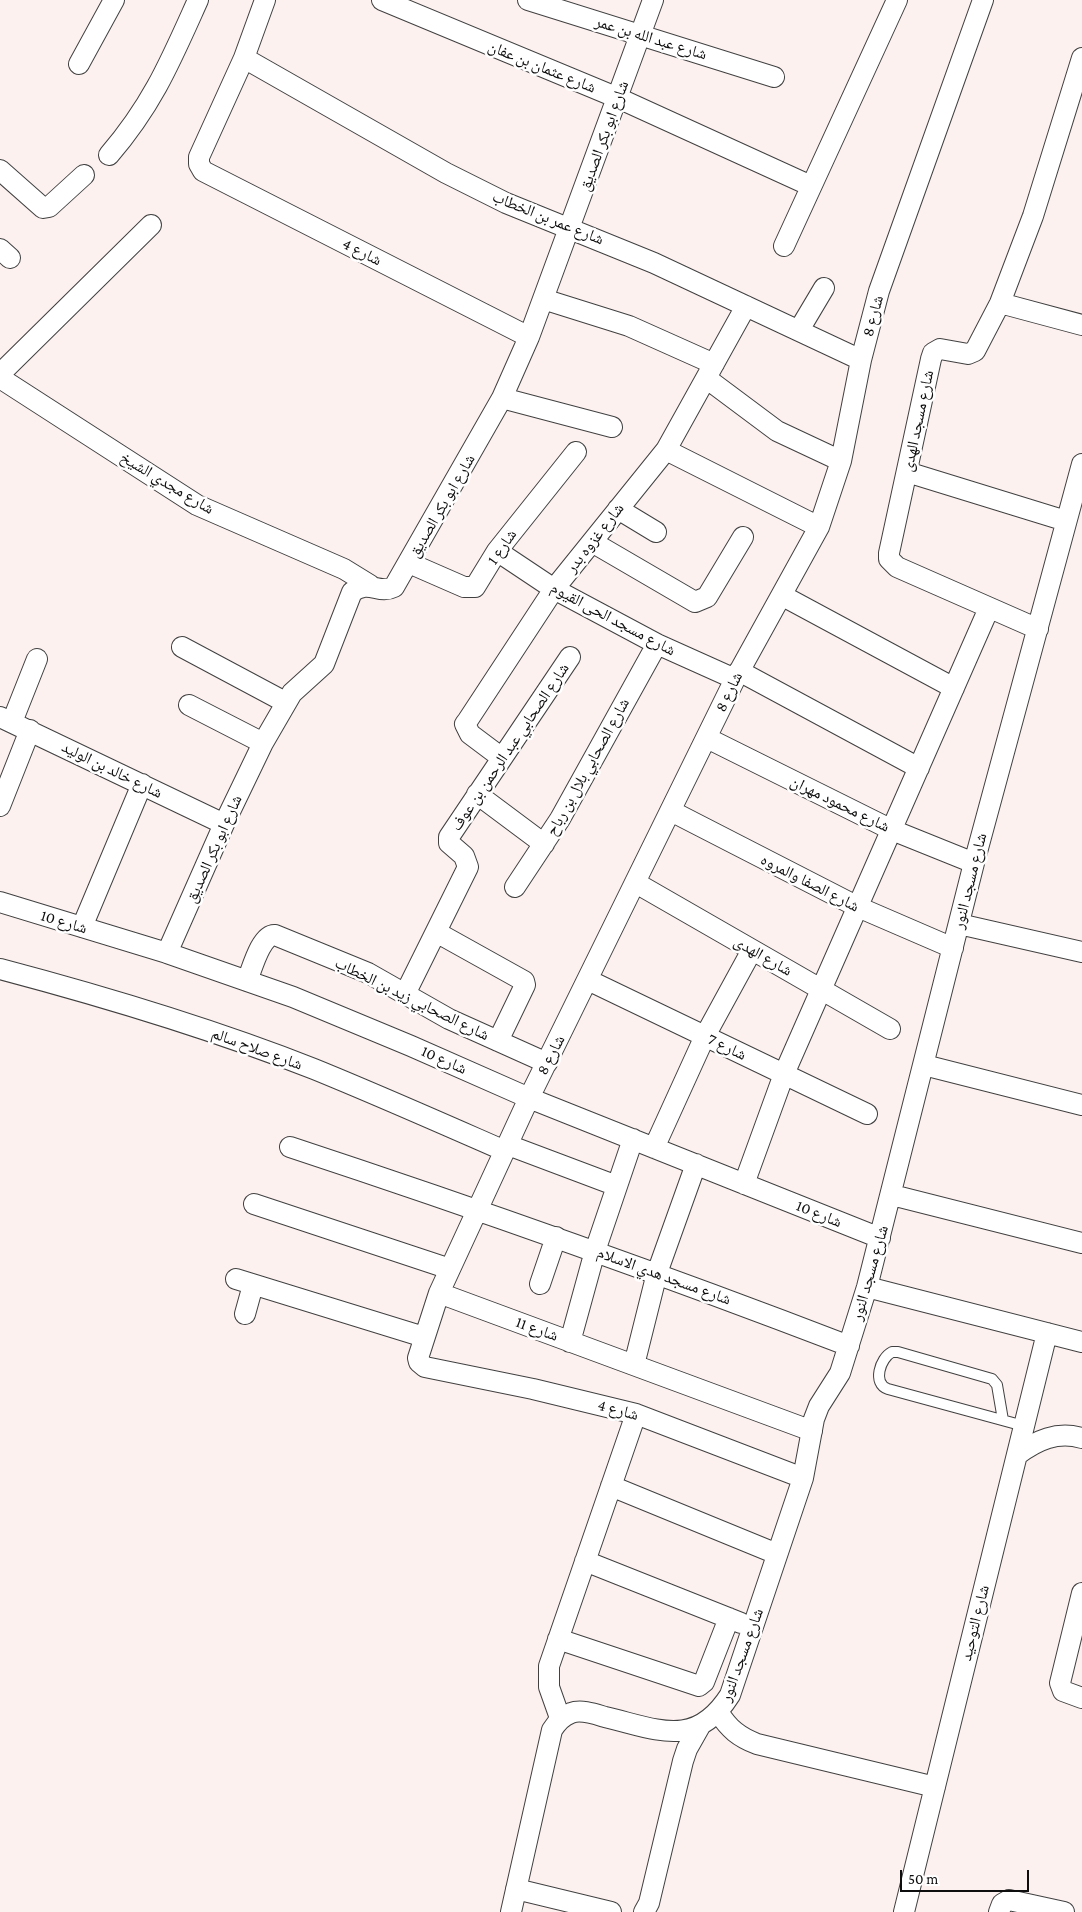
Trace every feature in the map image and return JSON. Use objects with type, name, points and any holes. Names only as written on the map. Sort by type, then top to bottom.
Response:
[{"type":"street","points":[[79,64],[114,0]]},
{"type":"street","points":[[109,155],[129,132],[156,90],[198,0]]},
{"type":"street","points":[[244,58],[265,0]]},
{"type":"street","name":"شارع عثمان بن عفان","points":[[382,0],[618,98],[811,186]]},
{"type":"street","name":"شارع عبد الله بن عمر","points":[[528,0],[774,76]]},
{"type":"street","name":"شارع ابو بكر الصديق","points":[[167,953],[224,824],[263,744],[286,702],[324,664],[352,592],[360,586],[370,585],[382,590],[394,587],[502,398],[529,337],[653,0]]},
{"type":"street","points":[[784,246],[897,0]]},
{"type":"street","name":"شارع 8","points":[[422,1364],[418,1358],[439,1293],[529,1098],[737,675],[783,596],[819,527],[840,460],[861,360],[879,291],[975,2]]},
{"type":"street","name":"شارع 4","points":[[244,58],[199,157],[199,164],[203,171],[529,337]]},
{"type":"street","name":"شارع عمر بن الخطاب","points":[[244,58],[446,173],[506,203],[569,230],[612,245],[861,360]]},
{"type":"street","name":"شارع مسجد الهدى","points":[[1038,628],[892,564],[889,553],[934,352],[940,349],[968,354],[975,351],[1000,302],[1033,216],[1082,58]]},
{"type":"street","points":[[0,170],[43,208],[49,207],[84,175]]},
{"type":"street","points":[[0,374],[152,225]]},
{"type":"street","points":[[799,330],[824,288]]},
{"type":"street","points":[[543,299],[629,326],[710,371],[777,431],[840,460]]},
{"type":"street","points":[[1000,302],[1082,325]]},
{"type":"street","name":"شارع غزوه بدر","points":[[502,758],[470,734],[466,724],[554,589],[666,450],[746,306]]},
{"type":"street","name":"شارع مجدي الشيخ","points":[[0,378],[197,505],[344,569],[370,585]]},
{"type":"street","points":[[502,398],[612,427]]},
{"type":"street","points":[[666,450],[819,527]]},
{"type":"street","name":"شارع 1","points":[[409,563],[470,588],[480,582],[497,551],[576,452]]},
{"type":"street","points":[[907,472],[1066,521]]},
{"type":"street","name":"شارع مسجد النور","points":[[560,1718],[572,1712],[587,1712],[679,1732],[700,1726],[718,1714],[730,1695],[803,1478],[812,1431],[820,1406],[840,1373],[867,1287],[892,1195],[974,863],[1066,521],[1081,472]]},
{"type":"street","points":[[618,509],[656,532]]},
{"type":"street","points":[[592,542],[695,602],[707,597],[743,537]]},
{"type":"street","name":"شارع مسجد الحى القيوم","points":[[497,551],[554,589],[657,644],[737,675],[919,768]]},
{"type":"street","points":[[783,596],[954,688]]},
{"type":"street","points":[[744,1184],[784,1074],[990,608]]},
{"type":"street","name":"شارع الصحابي بلال بن رباح","points":[[515,887],[544,844],[657,644]]},
{"type":"street","points":[[182,647],[286,702]]},
{"type":"street","name":"شارع الصحابي عبد الرحمن بن عوف","points":[[405,994],[468,867],[464,856],[449,843],[449,837],[570,657]]},
{"type":"street","points":[[0,806],[14,723],[37,658]]},
{"type":"street","points":[[189,705],[263,744]]},
{"type":"street","name":"شارع خالد بن الوليد","points":[[14,723],[224,824]]},
{"type":"street","name":"شارع محمود مهران","points":[[707,738],[892,830],[974,863]]},
{"type":"street","points":[[82,927],[142,784]]},
{"type":"street","points":[[477,794],[544,844]]},
{"type":"street","name":"شارع الصفا والمروه","points":[[671,811],[858,907],[953,948]]},
{"type":"street","name":"شارع الهدى","points":[[636,883],[890,1029]]},
{"type":"street","name":"شارع 10","points":[[0,902],[167,953],[293,997],[402,1042],[529,1098],[880,1238]]},
{"type":"street","points":[[959,924],[1082,952]]},
{"type":"street","points":[[436,932],[524,981],[525,985],[498,1041]]},
{"type":"street","name":"شارع الصحابي زيد بن الخطاب","points":[[247,981],[265,940],[271,934],[276,935],[368,974],[448,1019],[547,1063]]},
{"type":"street","points":[[654,1148],[705,1036],[752,950]]},
{"type":"street","name":"شارع صلاح سالم","points":[[0,970],[156,1014],[244,1043],[506,1148]]},
{"type":"street","name":"شارع 7","points":[[588,980],[866,1114]]},
{"type":"street","points":[[924,1065],[1082,1105]]},
{"type":"street","points":[[570,1342],[595,1251],[633,1140]]},
{"type":"street","name":"شارع مسجد هدي الاسلام","points":[[290,1147],[478,1209],[657,1273],[849,1346]]},
{"type":"street","points":[[506,1148],[617,1186]]},
{"type":"street","points":[[634,1365],[657,1273],[696,1164]]},
{"type":"street","points":[[892,1195],[1082,1243]]},
{"type":"street","points":[[254,1204],[450,1269]]},
{"type":"street","points":[[540,1284],[556,1237]]},
{"type":"street","points":[[246,1314],[244,1282],[424,1337]]},
{"type":"street","points":[[867,1287],[1082,1342]]},
{"type":"street","name":"شارع 11","points":[[439,1293],[812,1431]]},
{"type":"street","name":"شارع التوحيد","points":[[904,1912],[1047,1333]]},
{"type":"street","name":"شارع 4","points":[[422,1364],[636,1414],[803,1478]]},
{"type":"street","points":[[511,1912],[552,1730],[560,1718],[548,1676],[549,1666],[636,1414]]},
{"type":"street","points":[[1017,1455],[1033,1443],[1052,1436],[1072,1435],[1082,1438]]},
{"type":"street","points":[[611,1486],[778,1554]]},
{"type":"street","points":[[585,1561],[753,1627]]},
{"type":"street","points":[[1082,1593],[1060,1683],[1063,1691],[1082,1698]]},
{"type":"street","points":[[558,1639],[699,1686],[704,1682],[728,1618]]},
{"type":"street","points":[[718,1714],[728,1728],[741,1738],[757,1744],[934,1787]]},
{"type":"street","points":[[644,1912],[649,1903],[683,1761],[687,1748],[700,1726]]},
{"type":"street","points":[[516,1889],[561,1906],[611,1912]]},
{"type":"street","points":[[998,1912],[1002,1904],[1009,1900],[1064,1912]]},
{"type":"lane","points":[[1003,1420],[997,1385],[992,1379],[898,1352],[892,1352],[883,1359],[879,1376],[879,1382],[882,1387],[1024,1426]]}]
